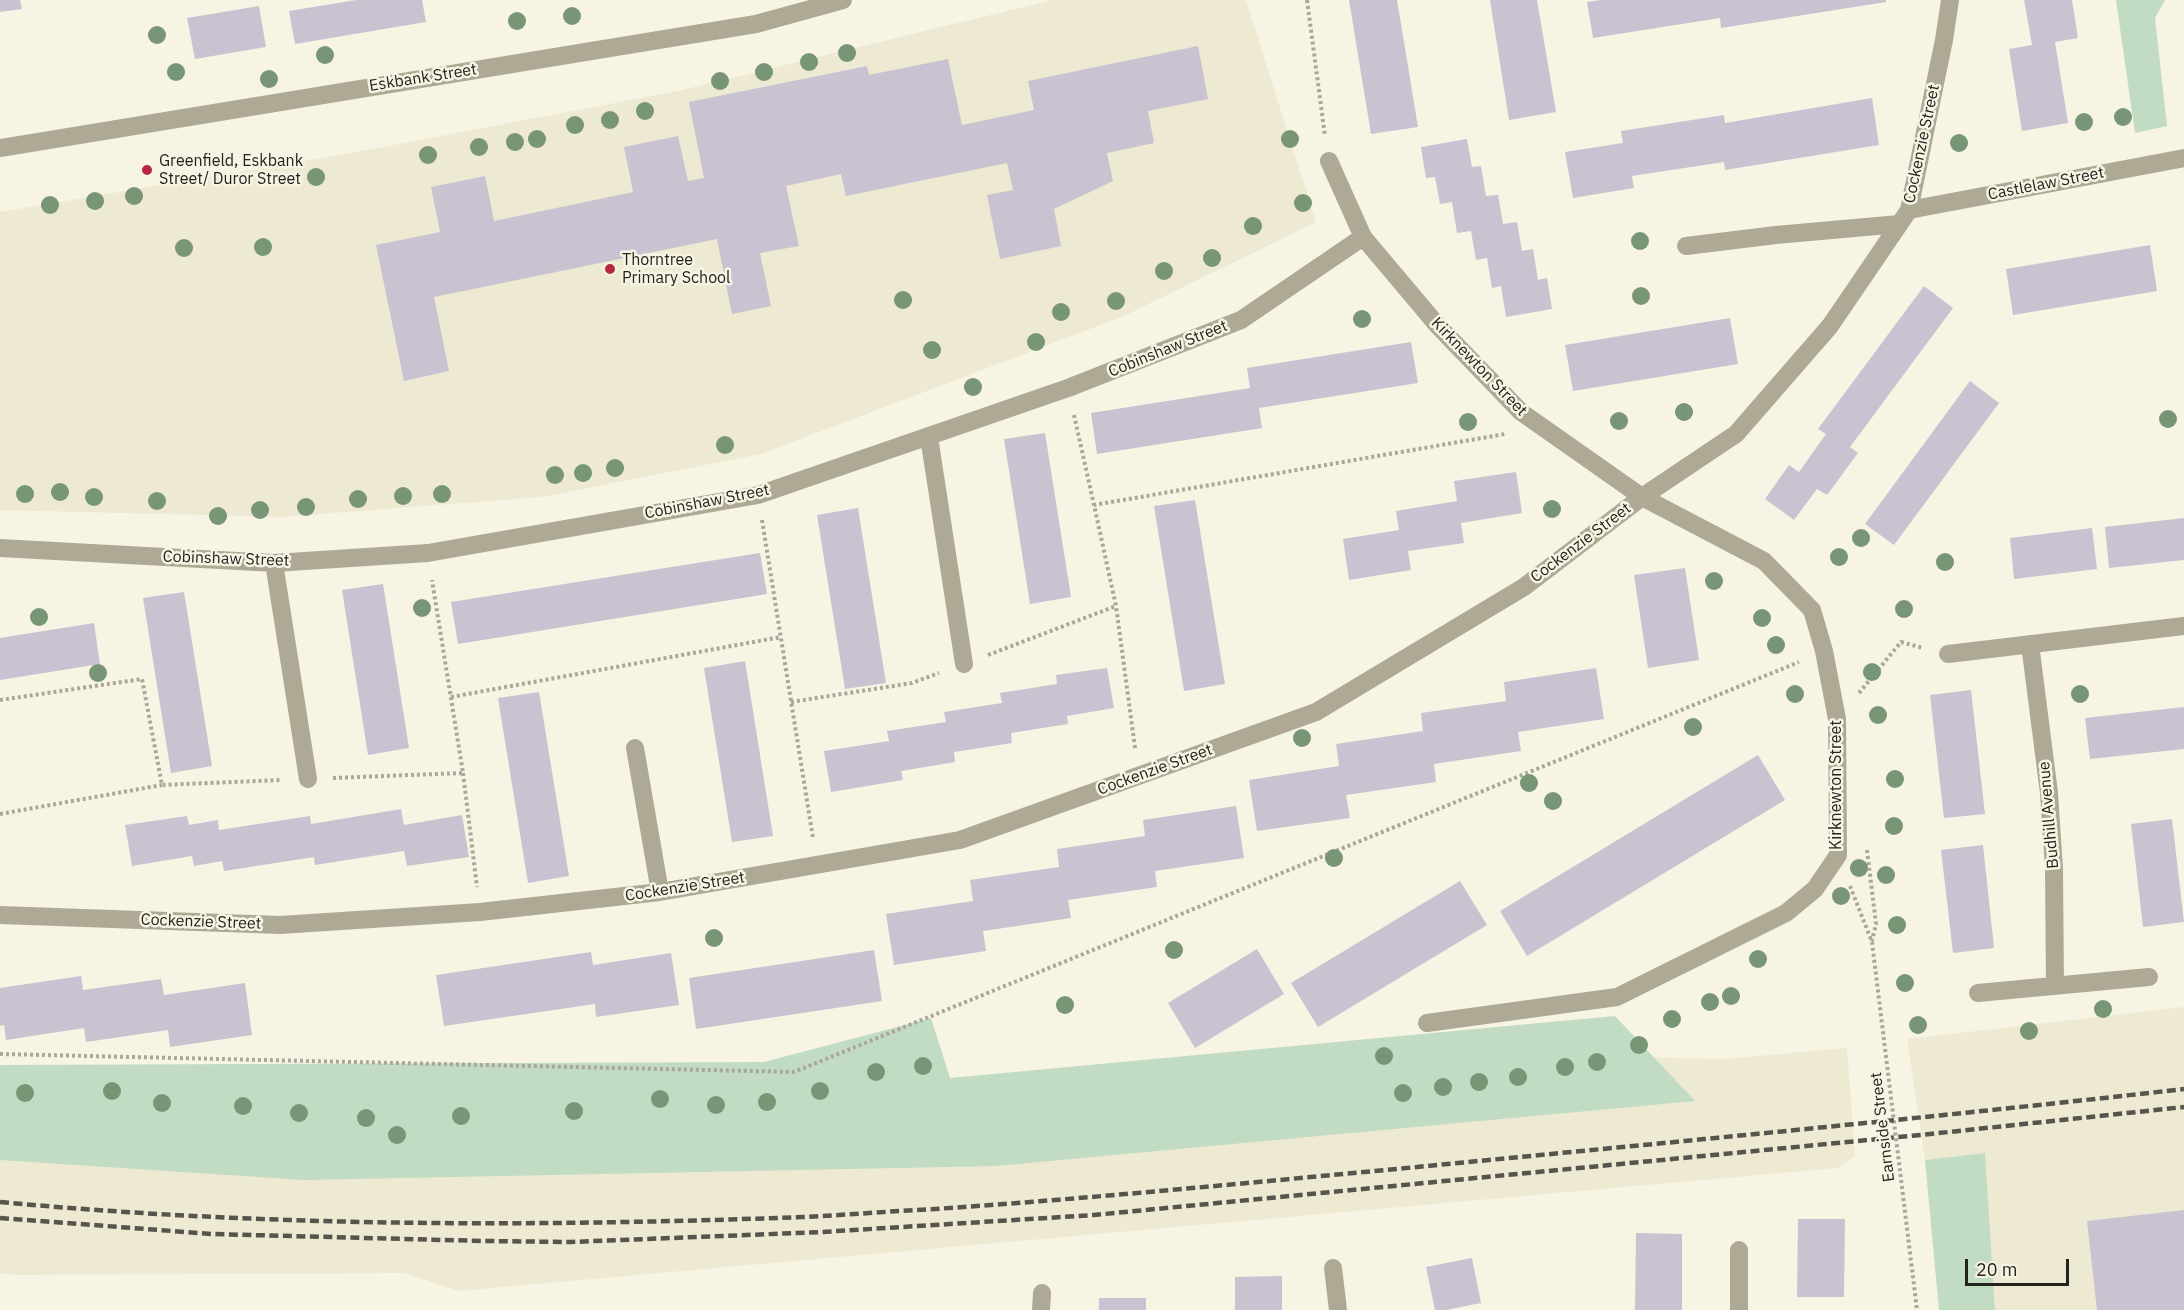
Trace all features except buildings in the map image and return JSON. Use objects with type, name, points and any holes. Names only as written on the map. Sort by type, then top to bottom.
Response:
[{"type":"street","name":"Eskbank Street","points":[[0,148],[756,24],[843,0]]},
{"type":"street","name":"Cockenzie Street","points":[[0,915],[280,925],[480,912],[660,892],[960,840],[1316,712],[1524,587],[1642,497],[1736,434],[1830,326],[1904,217],[1944,40],[1950,0]]},
{"type":"street","name":"Castlelaw Street","points":[[1686,246],[1904,217],[2184,158]]},
{"type":"street","name":"Kirknewton Street","points":[[1329,161],[1363,237],[1438,327],[1521,412],[1642,497],[1764,561],[1812,610],[1824,651],[1837,719],[1838,855],[1815,889],[1786,913],[1617,997],[1427,1023]]},
{"type":"street","name":"Cobinshaw Street","points":[[0,548],[274,562],[428,553],[758,495],[1068,388],[1241,320],[1363,237]]},
{"type":"street","points":[[929,437],[964,664]]},
{"type":"street","points":[[274,562],[308,779]]},
{"type":"street","points":[[1948,654],[2184,626]]},
{"type":"street","name":"Budhill Avenue","points":[[2030,644],[2049,793],[2054,869],[2055,986]]},
{"type":"street","points":[[635,748],[660,892]]},
{"type":"street","points":[[1978,993],[2150,977]]},
{"type":"street","points":[[1739,1250],[1739,1310]]},
{"type":"street","points":[[1333,1268],[1338,1310]]},
{"type":"path","points":[[1307,0],[1329,161]]},
{"type":"path","points":[[1068,388],[1116,606],[1138,776]]},
{"type":"path","points":[[1094,505],[1542,428]]},
{"type":"path","points":[[758,495],[818,865]]},
{"type":"path","points":[[451,697],[781,637]]},
{"type":"path","points":[[1837,719],[1901,642],[1948,654]]},
{"type":"path","points":[[0,1054],[794,1072],[1824,651]]},
{"type":"path","points":[[463,773],[480,912]]},
{"type":"path","points":[[0,814],[162,785]]},
{"type":"path","name":"Earnside Street","points":[[1838,855],[1872,942],[1917,1310]]},
{"type":"shaded area","name":"Thorntree Primary School","points":[[1052,0],[1246,0],[1316,222],[1124,316],[761,454],[542,497],[281,517],[0,510],[0,212],[351,153],[678,91]]},
{"type":"shaded area","points":[[2184,1007],[2184,1310],[1995,1310],[1985,1153],[1925,1160],[1907,1039]]},
{"type":"shaded area","points":[[1847,1048],[1855,1156],[1838,1168],[458,1291],[405,1273],[14,1275],[0,1273],[0,1097],[735,1099],[1580,1056],[1724,1059]]},
{"type":"green space","points":[[2116,0],[2165,0],[2155,18],[2167,126],[2135,133]]},
{"type":"green space","points":[[1615,1016],[1695,1101],[996,1166],[304,1180],[0,1160],[0,1065],[764,1062],[931,1018],[950,1078]]},
{"type":"green space","points":[[1985,1153],[1995,1310],[1939,1310],[1925,1160]]},
{"type":"railway","points":[[0,1202],[201,1216],[402,1223],[602,1222],[820,1216],[995,1205],[1237,1184],[1801,1130],[2184,1089]]},
{"type":"railway","points":[[0,1218],[212,1234],[484,1241],[571,1242],[822,1232],[1094,1215],[1930,1134],[2184,1107]]},
{"type":"place","name":"Greenfield, Eskbank Street/ Duror Street","points":[[147,170]]},
{"type":"place","name":"Thorntree Primary School","points":[[610,269]]}]
